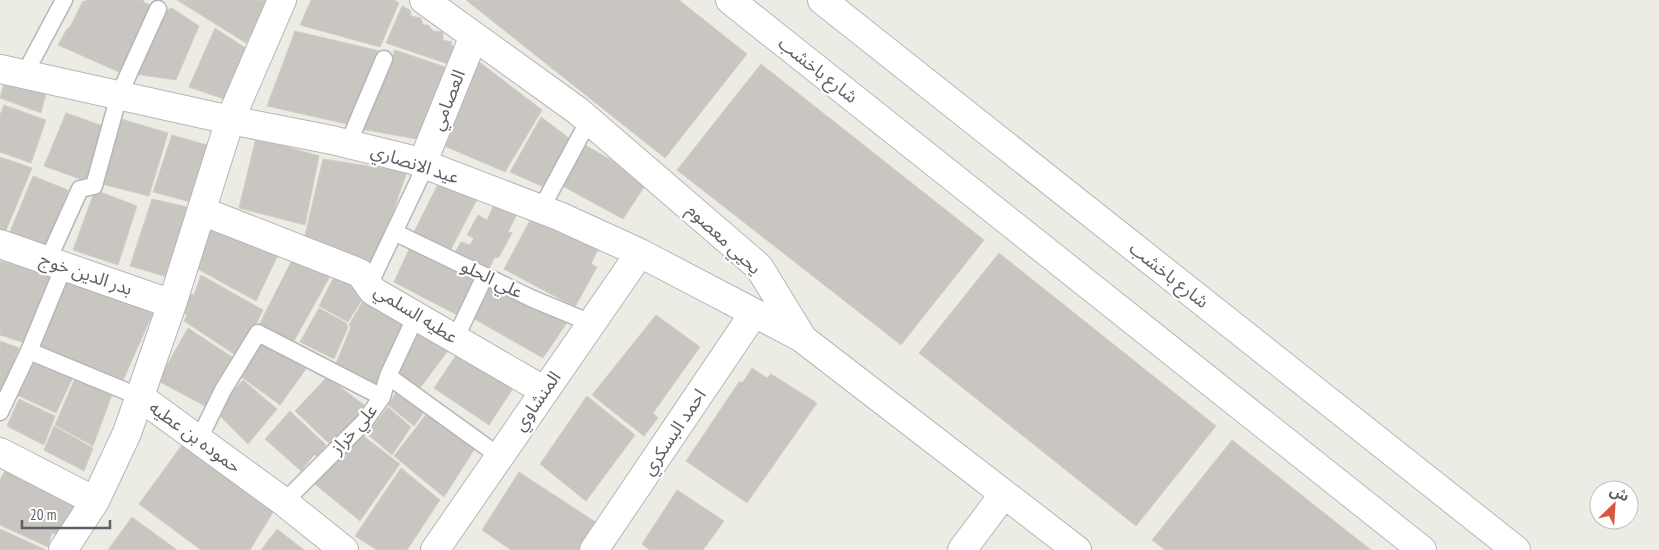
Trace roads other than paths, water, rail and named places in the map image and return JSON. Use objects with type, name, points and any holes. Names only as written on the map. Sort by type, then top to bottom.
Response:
[{"type":"street","points":[[63,550],[95,501],[127,433],[172,304],[230,120],[282,0]]},
{"type":"street","name":"يحيي معصوم","points":[[424,0],[589,120],[759,267],[803,339],[1077,550]]},
{"type":"street","name":"شارع باخشب","points":[[730,0],[1422,550]]},
{"type":"street","name":"شارع باخشب","points":[[822,0],[1516,550]]},
{"type":"street","name":"العصامي","points":[[424,164],[474,36]]},
{"type":"street","name":"عيد الانصاري","points":[[12,72],[348,144],[424,164],[541,209],[640,252],[803,339]]},
{"type":"street","name":"عطيه السلمي","points":[[202,211],[360,273],[373,291],[545,391]]},
{"type":"street","name":"بدر الدين خوج","points":[[0,244],[172,304]]},
{"type":"street","name":"المنشاوي","points":[[435,550],[640,252]]},
{"type":"street","name":"احمد البسكري","points":[[594,550],[754,313]]},
{"type":"street","name":"حموده بن عطيه","points":[[140,397],[284,502],[344,550]]},
{"type":"street","points":[[0,452],[95,501]]},
{"type":"street","points":[[962,550],[1004,494]]},
{"type":"lane","points":[[12,72],[64,0]]},
{"type":"lane","points":[[0,412],[29,351],[80,189],[94,186],[119,95],[158,9]]},
{"type":"lane","points":[[348,144],[384,58]]},
{"type":"lane","points":[[541,209],[589,120]]},
{"type":"lane","points":[[369,285],[424,164]]},
{"type":"lane","name":"علي الحلو","points":[[394,232],[533,299],[591,323]]},
{"type":"lane","points":[[455,339],[486,276]]},
{"type":"lane","name":"علي خراز","points":[[284,502],[364,422],[382,397],[388,376],[416,316]]},
{"type":"lane","points":[[199,439],[223,390],[258,333],[382,397]]},
{"type":"lane","name":"حموده بن عطيه","points":[[29,351],[140,397]]},
{"type":"lane","points":[[388,376],[499,456]]}]
